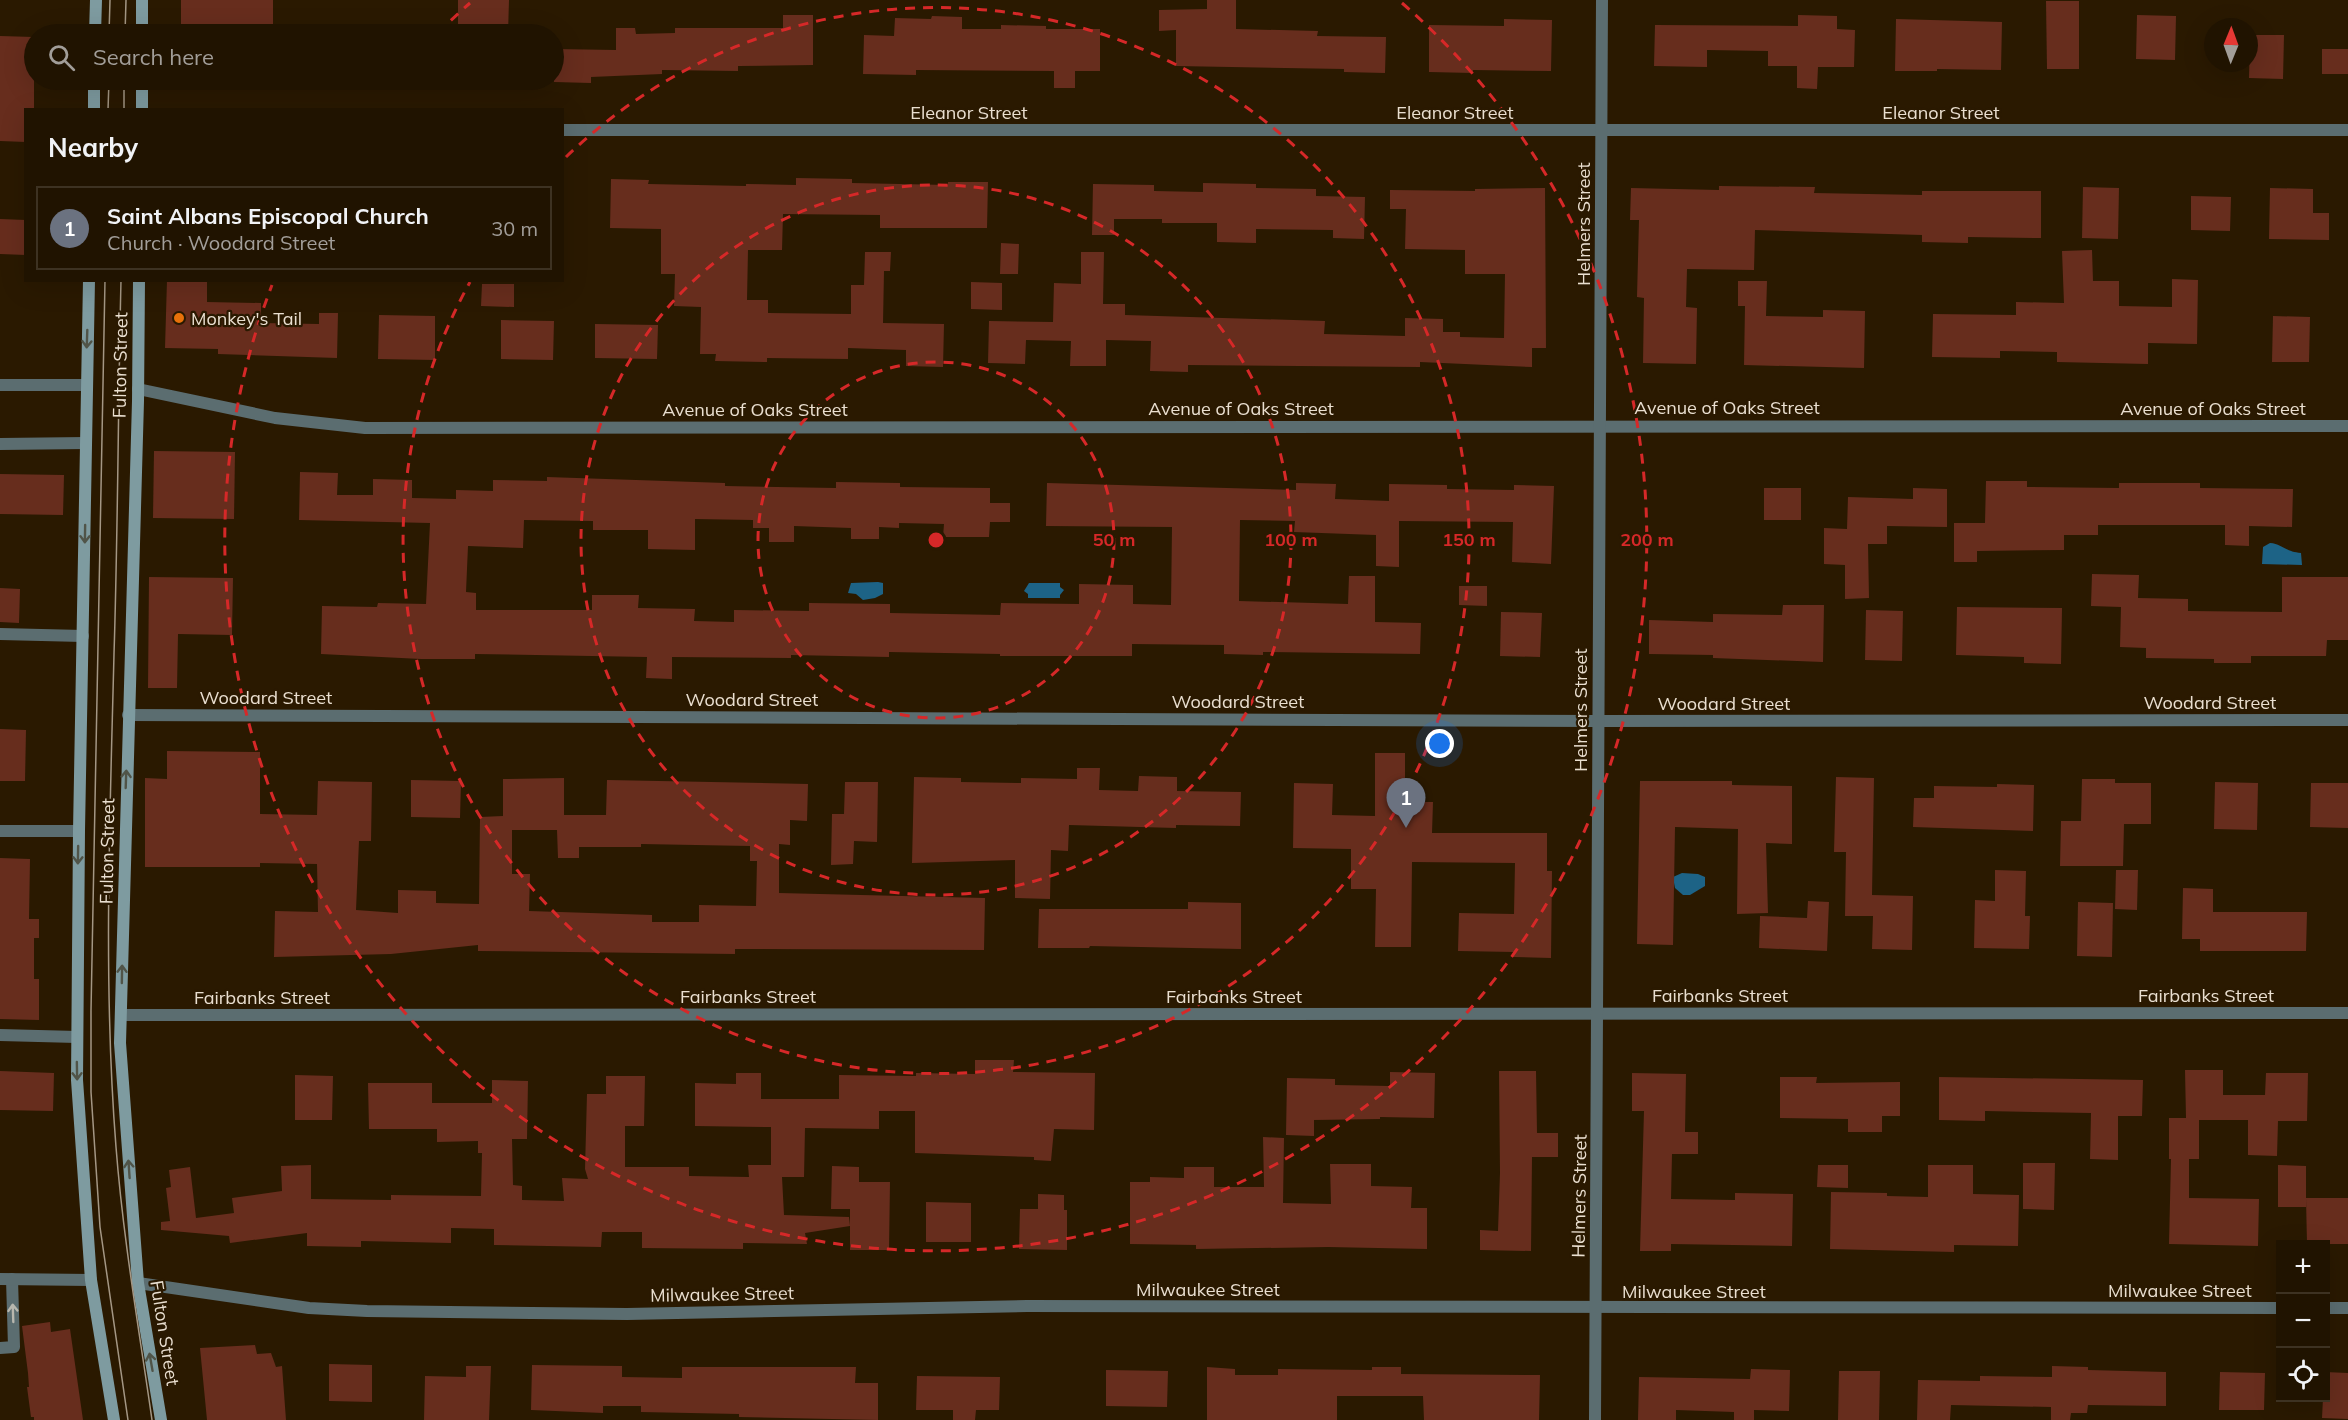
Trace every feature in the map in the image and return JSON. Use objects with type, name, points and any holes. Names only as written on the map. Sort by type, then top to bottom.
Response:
[{"type":"main road","points":[[95,24],[96,0]]},
{"type":"main road","points":[[142,0],[142,24]]},
{"type":"main road","points":[[94,90],[94,108]]},
{"type":"main road","points":[[142,90],[142,108]]},
{"type":"main road","name":"Fulton Street","points":[[89,282],[77,1080],[91,1280],[114,1420]]},
{"type":"main road","name":"Fulton Street","points":[[139,282],[120,1043],[138,1283],[161,1420]]},
{"type":"street","name":"Helmers Street","points":[[1595,1420],[1602,0]]},
{"type":"street","name":"Eleanor Street","points":[[564,130],[2348,130]]},
{"type":"street","points":[[0,385],[86,386]]},
{"type":"street","name":"Avenue of Oaks Street","points":[[138,389],[275,418],[365,428],[2348,426]]},
{"type":"street","points":[[0,444],[86,443]]},
{"type":"street","points":[[0,634],[83,636]]},
{"type":"street","name":"Woodard Street","points":[[128,715],[1598,721],[2348,720]]},
{"type":"street","points":[[0,831],[79,831]]},
{"type":"street","name":"Fairbanks Street","points":[[121,1015],[2348,1013]]},
{"type":"street","points":[[0,1035],[77,1037]]},
{"type":"street","points":[[0,1348],[14,1347],[6,1279],[91,1280]]},
{"type":"street","name":"Milwaukee Street","points":[[138,1283],[309,1308],[367,1311],[627,1314],[1027,1306],[1596,1309],[2276,1308]]},
{"type":"street","points":[[2330,1308],[2348,1308]]},
{"type":"water","points":[[2270,543],[2301,553],[2302,565],[2262,564],[2263,547]]},
{"type":"water","points":[[851,583],[883,583],[883,594],[875,598],[863,600],[856,594],[848,593]]},
{"type":"water","points":[[1029,583],[1060,583],[1060,587],[1064,590],[1060,598],[1028,598],[1028,594],[1024,591]]},
{"type":"water","points":[[1682,873],[1705,877],[1705,886],[1690,895],[1683,895],[1675,888],[1673,877]]},
{"type":"building","points":[[181,0],[273,0],[273,24],[181,24]]},
{"type":"building","points":[[458,0],[509,0],[508,24],[458,24]]},
{"type":"building","points":[[1207,0],[1236,0],[1236,29],[1318,31],[1317,36],[1386,37],[1385,73],[1344,72],[1344,69],[1176,66],[1176,30],[1159,31],[1159,10],[1207,9]]},
{"type":"building","points":[[2046,1],[2079,1],[2079,69],[2047,69]]},
{"type":"building","points":[[783,15],[813,15],[813,65],[738,66],[738,71],[662,70],[662,74],[591,77],[591,83],[564,82],[564,49],[616,50],[616,28],[635,28],[636,34],[675,33],[675,28],[783,28]]},
{"type":"building","points":[[1798,15],[1837,16],[1837,29],[1855,30],[1854,67],[1818,67],[1817,89],[1797,88],[1797,66],[1768,66],[1768,51],[1707,50],[1707,67],[1654,66],[1655,25],[1798,26]]},
{"type":"building","points":[[2137,15],[2176,16],[2175,60],[2136,59]]},
{"type":"building","points":[[932,16],[962,17],[962,29],[1001,29],[1001,25],[1046,26],[1046,29],[1100,29],[1100,71],[1075,71],[1075,88],[1054,88],[1054,71],[916,70],[916,75],[863,74],[864,35],[894,36],[895,18],[931,19]]},
{"type":"building","points":[[1504,19],[1552,20],[1551,71],[1429,72],[1429,25],[1504,26]]},
{"type":"building","points":[[1896,19],[2002,22],[2001,70],[1895,71]]},
{"type":"building","points":[[2258,35],[2284,35],[2283,79],[2249,78],[2249,72],[2258,72]]},
{"type":"building","points":[[0,36],[24,37],[24,90],[34,90],[34,108],[24,108],[24,142],[0,141]]},
{"type":"building","points":[[2322,49],[2348,49],[2348,74],[2322,74]]},
{"type":"building","points":[[796,178],[852,179],[852,183],[948,185],[948,182],[988,182],[987,228],[880,228],[880,215],[783,214],[782,250],[748,250],[747,300],[768,300],[768,313],[851,314],[851,285],[864,285],[865,252],[891,252],[890,271],[884,271],[883,323],[944,324],[943,367],[906,366],[906,350],[848,348],[848,359],[767,358],[767,362],[715,361],[716,354],[700,354],[701,307],[674,306],[675,274],[661,274],[661,229],[610,228],[611,179],[649,180],[648,184],[746,186],[746,184],[796,185]]},
{"type":"building","points":[[1203,183],[1256,184],[1256,188],[1316,189],[1316,196],[1365,197],[1364,239],[1333,238],[1333,230],[1256,229],[1256,243],[1217,242],[1217,223],[1162,223],[1162,219],[1114,219],[1114,235],[1092,235],[1093,184],[1154,185],[1154,191],[1203,192]]},
{"type":"building","points":[[1719,186],[1815,187],[1814,193],[1922,195],[1922,191],[2041,191],[2041,238],[1968,237],[1968,243],[1922,242],[1922,235],[1755,230],[1754,270],[1687,269],[1686,307],[1697,308],[1696,364],[1643,363],[1644,298],[1637,297],[1639,220],[1630,220],[1631,188],[1719,190]]},
{"type":"building","points":[[2083,187],[2119,188],[2118,239],[2082,238]]},
{"type":"building","points":[[1545,188],[1546,348],[1532,348],[1532,367],[1420,362],[1420,367],[1188,365],[1188,372],[1150,371],[1151,341],[1106,340],[1106,366],[1070,366],[1071,341],[1026,340],[1025,364],[988,363],[989,321],[1053,322],[1054,283],[1081,284],[1081,252],[1104,252],[1103,304],[1125,304],[1125,315],[1325,321],[1324,334],[1405,336],[1405,318],[1443,319],[1443,332],[1460,332],[1460,337],[1504,338],[1505,274],[1465,274],[1465,250],[1405,249],[1406,209],[1390,209],[1390,190],[1475,191],[1475,189]]},
{"type":"building","points":[[2270,188],[2313,189],[2313,213],[2329,213],[2329,240],[2269,239]]},
{"type":"building","points":[[2191,196],[2231,197],[2230,231],[2191,230]]},
{"type":"building","points":[[0,219],[24,220],[24,255],[0,254]]},
{"type":"building","points":[[1001,243],[1019,244],[1018,274],[1000,274]]},
{"type":"building","points":[[2092,250],[2093,281],[2119,281],[2119,306],[2172,307],[2172,279],[2198,280],[2197,344],[2148,343],[2148,364],[2057,362],[2057,352],[2000,351],[2000,358],[1932,357],[1933,314],[2016,315],[2016,302],[2064,303],[2062,251]]},
{"type":"building","points":[[1738,281],[1767,281],[1766,316],[1823,317],[1823,310],[1865,311],[1864,368],[1744,365],[1745,306],[1738,306]]},
{"type":"building","points":[[167,282],[207,282],[207,302],[261,303],[261,323],[319,324],[319,313],[338,313],[337,358],[218,354],[218,349],[165,348]]},
{"type":"building","points":[[971,282],[1002,283],[1002,310],[971,309]]},
{"type":"building","points":[[482,284],[514,284],[514,307],[481,306]]},
{"type":"building","points":[[379,315],[435,316],[435,360],[378,359]]},
{"type":"building","points":[[2273,316],[2310,317],[2309,362],[2272,362]]},
{"type":"building","points":[[501,320],[554,321],[553,360],[501,359]]},
{"type":"building","points":[[595,324],[658,325],[657,359],[595,358]]},
{"type":"building","points":[[154,451],[235,452],[234,519],[153,518]]},
{"type":"building","points":[[300,472],[338,473],[337,495],[373,495],[373,479],[412,480],[412,498],[456,499],[456,490],[493,491],[493,480],[547,481],[547,477],[725,483],[725,486],[836,488],[836,482],[900,483],[900,487],[990,488],[990,503],[1010,503],[1010,522],[990,522],[989,537],[943,537],[944,524],[899,523],[899,528],[879,527],[879,539],[851,539],[851,528],[794,526],[794,542],[769,542],[769,528],[753,528],[753,520],[695,519],[695,550],[648,549],[648,530],[593,530],[593,521],[524,520],[523,548],[468,546],[466,592],[476,593],[476,610],[592,610],[592,595],[639,595],[638,608],[695,609],[694,621],[734,622],[734,610],[809,611],[809,603],[890,604],[890,613],[1000,615],[1001,603],[1079,604],[1079,584],[1133,585],[1133,604],[1171,605],[1172,527],[1046,526],[1047,483],[1296,490],[1296,483],[1336,484],[1335,499],[1389,501],[1389,484],[1447,485],[1447,489],[1514,490],[1514,485],[1554,486],[1551,564],[1512,562],[1513,522],[1399,521],[1399,567],[1376,566],[1376,535],[1294,532],[1295,521],[1240,520],[1239,601],[1348,604],[1349,576],[1375,576],[1375,622],[1421,623],[1420,654],[1263,652],[1263,655],[1224,654],[1224,645],[1132,644],[1132,656],[1000,656],[1000,654],[889,652],[889,657],[791,655],[791,658],[672,657],[672,679],[646,678],[647,657],[475,654],[475,659],[421,659],[321,654],[322,606],[377,607],[378,603],[426,604],[430,523],[299,520]]},
{"type":"building","points":[[0,474],[64,475],[63,515],[0,514]]},
{"type":"building","points":[[1986,481],[2027,481],[2027,487],[2119,488],[2119,483],[2200,483],[2200,488],[2293,489],[2292,527],[2249,526],[2249,546],[2225,545],[2225,525],[2098,525],[2098,535],[2064,535],[2064,550],[1977,551],[1977,562],[1954,562],[1954,523],[1985,523]]},
{"type":"building","points":[[1764,488],[1801,488],[1801,520],[1764,520]]},
{"type":"building","points":[[1913,488],[1947,489],[1947,527],[1887,526],[1887,544],[1868,544],[1869,598],[1845,599],[1845,565],[1824,564],[1824,528],[1847,529],[1848,497],[1913,499]]},
{"type":"building","points":[[2092,574],[2139,575],[2138,598],[2188,599],[2188,611],[2282,612],[2282,577],[2348,577],[2348,640],[2327,640],[2326,656],[2251,656],[2251,663],[2214,663],[2214,659],[2146,658],[2146,648],[2120,647],[2121,607],[2091,606]]},
{"type":"building","points":[[149,577],[233,578],[232,635],[178,634],[177,688],[148,688]]},
{"type":"building","points":[[1459,586],[1487,586],[1487,606],[1459,605]]},
{"type":"building","points":[[0,588],[20,589],[19,623],[0,622]]},
{"type":"building","points":[[1783,605],[1824,605],[1823,662],[1713,658],[1713,655],[1649,654],[1649,620],[1713,622],[1713,614],[1782,615]]},
{"type":"building","points":[[1957,607],[2062,608],[2061,664],[2024,663],[2024,657],[1956,655]]},
{"type":"building","points":[[1866,610],[1903,611],[1902,661],[1865,660]]},
{"type":"building","points":[[1501,612],[1542,613],[1540,657],[1500,656]]},
{"type":"building","points":[[0,729],[26,730],[25,781],[0,781]]},
{"type":"building","points":[[167,751],[260,752],[260,814],[317,815],[318,781],[372,782],[371,841],[359,841],[356,910],[398,913],[398,890],[436,891],[436,903],[479,904],[480,817],[503,816],[503,779],[564,778],[564,815],[606,815],[607,780],[808,784],[807,821],[790,820],[790,845],[779,844],[779,893],[985,898],[984,950],[735,949],[735,954],[478,951],[478,945],[391,954],[274,957],[275,911],[318,912],[317,864],[260,863],[260,867],[145,867],[145,778],[167,779]],"holes":[[[512,830],[557,830],[558,858],[579,858],[579,847],[641,847],[641,844],[750,846],[750,861],[757,861],[756,906],[699,905],[699,922],[652,922],[652,915],[529,911],[530,874],[512,874]]]},
{"type":"building","points":[[1375,753],[1405,753],[1405,802],[1433,802],[1432,833],[1547,833],[1547,871],[1552,871],[1551,958],[1513,957],[1514,952],[1458,951],[1459,913],[1514,914],[1515,863],[1412,862],[1411,947],[1375,947],[1376,889],[1351,889],[1351,849],[1293,848],[1294,783],[1333,784],[1332,815],[1375,816]]},
{"type":"building","points":[[1077,768],[1100,768],[1099,790],[1138,791],[1139,776],[1177,777],[1177,791],[1241,792],[1240,826],[1176,825],[1176,828],[1069,825],[1068,851],[1051,850],[1050,899],[1015,898],[1015,860],[912,863],[914,777],[961,778],[961,782],[1021,783],[1021,778],[1077,779]]},
{"type":"building","points":[[1836,777],[1874,778],[1872,895],[1913,896],[1912,950],[1872,949],[1873,916],[1845,916],[1846,852],[1834,852]]},
{"type":"building","points":[[2082,779],[2115,779],[2115,783],[2151,783],[2151,824],[2124,824],[2123,866],[2060,866],[2061,821],[2081,821]]},
{"type":"building","points":[[411,780],[461,781],[460,818],[411,817]]},
{"type":"building","points":[[1640,781],[1732,781],[1732,785],[1792,786],[1792,844],[1766,843],[1768,913],[1737,914],[1738,829],[1675,827],[1673,945],[1637,944]]},
{"type":"building","points":[[845,782],[878,782],[877,842],[854,841],[853,864],[831,865],[832,814],[844,814]]},
{"type":"building","points":[[2215,782],[2258,783],[2257,830],[2214,829]]},
{"type":"building","points":[[2311,783],[2348,783],[2348,828],[2310,827]]},
{"type":"building","points":[[1997,784],[2034,785],[2033,831],[1913,827],[1914,798],[1934,798],[1934,786],[1997,787]]},
{"type":"building","points":[[0,858],[30,859],[29,919],[39,919],[39,938],[34,938],[34,979],[39,979],[39,1020],[0,1019]]},
{"type":"building","points":[[1995,870],[2026,871],[2025,916],[2030,916],[2029,949],[1974,948],[1975,900],[1995,901]]},
{"type":"building","points":[[2116,870],[2138,870],[2137,910],[2115,909]]},
{"type":"building","points":[[2183,888],[2213,889],[2213,912],[2307,912],[2306,951],[2200,951],[2200,939],[2182,939]]},
{"type":"building","points":[[1808,901],[1829,902],[1827,951],[1759,948],[1760,916],[1807,918]]},
{"type":"building","points":[[1188,902],[1241,903],[1241,949],[1090,946],[1089,948],[1038,948],[1039,909],[1188,909]]},
{"type":"building","points":[[2078,902],[2113,903],[2112,957],[2077,956]]},
{"type":"building","points":[[975,1060],[1014,1060],[1013,1072],[1095,1073],[1094,1130],[1054,1129],[1051,1161],[1034,1160],[1034,1157],[915,1153],[915,1111],[879,1111],[879,1129],[805,1128],[804,1177],[782,1177],[784,1215],[849,1217],[850,1226],[805,1233],[807,1244],[743,1243],[743,1249],[642,1248],[642,1232],[602,1232],[601,1247],[494,1245],[494,1229],[451,1228],[451,1243],[361,1241],[361,1247],[307,1246],[307,1233],[230,1243],[229,1236],[161,1230],[161,1222],[170,1221],[166,1188],[171,1187],[169,1170],[190,1167],[196,1218],[234,1213],[232,1198],[282,1191],[281,1166],[311,1165],[311,1199],[391,1200],[391,1195],[481,1196],[482,1153],[478,1153],[478,1141],[437,1142],[437,1129],[369,1129],[368,1083],[432,1083],[432,1103],[492,1103],[492,1080],[528,1081],[527,1139],[512,1139],[513,1185],[522,1186],[522,1200],[564,1201],[562,1178],[588,1179],[585,1169],[587,1094],[606,1094],[606,1076],[645,1076],[644,1126],[625,1126],[625,1167],[689,1167],[689,1176],[749,1177],[748,1165],[771,1165],[771,1127],[695,1126],[695,1083],[736,1084],[736,1073],[761,1073],[761,1099],[839,1099],[839,1075],[975,1074]]},
{"type":"building","points":[[2185,1070],[2223,1070],[2223,1095],[2265,1095],[2266,1073],[2308,1073],[2307,1121],[2278,1121],[2277,1156],[2248,1155],[2248,1120],[2199,1120],[2199,1159],[2189,1159],[2189,1198],[2259,1199],[2258,1246],[2169,1244],[2171,1159],[2169,1159],[2169,1118],[2186,1118]]},
{"type":"building","points":[[0,1071],[54,1073],[53,1111],[0,1110]]},
{"type":"building","points":[[1499,1071],[1536,1071],[1537,1133],[1558,1133],[1558,1157],[1532,1157],[1531,1251],[1480,1250],[1480,1230],[1498,1231]]},
{"type":"building","points":[[1390,1072],[1435,1073],[1434,1118],[1380,1117],[1380,1119],[1314,1120],[1314,1136],[1286,1135],[1287,1078],[1335,1079],[1335,1085],[1390,1086]]},
{"type":"building","points":[[1632,1073],[1686,1074],[1685,1132],[1698,1132],[1698,1154],[1672,1154],[1671,1199],[1735,1200],[1735,1193],[1793,1194],[1792,1246],[1671,1244],[1671,1251],[1640,1251],[1644,1111],[1632,1111]]},
{"type":"building","points":[[295,1075],[333,1076],[332,1120],[295,1120]]},
{"type":"building","points":[[1780,1077],[1817,1077],[1816,1083],[1900,1082],[1900,1116],[1882,1116],[1882,1132],[1848,1132],[1848,1119],[1780,1118]]},
{"type":"building","points":[[1939,1077],[2143,1080],[2142,1116],[2118,1116],[2118,1160],[2090,1159],[2091,1113],[1985,1111],[1985,1121],[1939,1120]]},
{"type":"building","points":[[1263,1137],[1284,1138],[1283,1203],[1331,1204],[1330,1164],[1371,1164],[1371,1186],[1412,1187],[1411,1208],[1427,1208],[1427,1249],[1328,1247],[1196,1249],[1196,1245],[1130,1244],[1130,1182],[1150,1182],[1150,1177],[1184,1178],[1184,1167],[1214,1167],[1214,1187],[1264,1187]]},
{"type":"building","points":[[2023,1163],[2055,1163],[2054,1210],[2023,1209]]},
{"type":"building","points":[[1818,1165],[1848,1165],[1848,1188],[1817,1187]]},
{"type":"building","points":[[1928,1165],[1973,1165],[1973,1194],[2019,1195],[2018,1246],[1954,1245],[1954,1252],[1830,1249],[1831,1192],[1887,1193],[1887,1196],[1928,1197]]},
{"type":"building","points":[[2278,1165],[2306,1166],[2306,1207],[2278,1207]]},
{"type":"building","points":[[832,1166],[859,1167],[859,1182],[890,1182],[889,1250],[850,1250],[850,1209],[831,1209]]},
{"type":"building","points":[[1038,1194],[1064,1195],[1064,1210],[1067,1210],[1067,1250],[1019,1249],[1020,1209],[1038,1209]]},
{"type":"building","points":[[2306,1198],[2348,1198],[2348,1244],[2330,1244],[2330,1240],[2307,1240]]},
{"type":"building","points":[[926,1202],[971,1203],[971,1242],[926,1242]]},
{"type":"building","points":[[50,1322],[51,1332],[70,1329],[83,1420],[34,1420],[34,1417],[31,1417],[22,1326]]},
{"type":"building","points":[[255,1345],[257,1354],[271,1353],[276,1367],[282,1366],[286,1420],[207,1420],[200,1348]]},
{"type":"building","points":[[329,1364],[372,1365],[372,1402],[329,1401]]},
{"type":"building","points":[[532,1365],[622,1366],[622,1377],[682,1378],[682,1367],[856,1367],[855,1383],[878,1383],[878,1420],[641,1412],[641,1406],[603,1406],[603,1413],[531,1410]]},
{"type":"building","points":[[466,1366],[491,1366],[489,1420],[424,1420],[425,1376],[466,1377]]},
{"type":"building","points":[[2052,1366],[2088,1367],[2088,1370],[2166,1372],[2166,1406],[2088,1405],[2087,1413],[2071,1413],[2070,1420],[2051,1420],[2051,1407],[1951,1405],[1950,1420],[1917,1420],[1918,1380],[1980,1381],[1980,1376],[2052,1377]]},
{"type":"building","points":[[1207,1367],[1235,1369],[1235,1375],[1278,1375],[1278,1369],[1372,1370],[1372,1367],[1401,1367],[1401,1374],[1540,1375],[1539,1420],[1424,1420],[1423,1396],[1337,1396],[1337,1420],[1207,1420]]},
{"type":"building","points":[[1751,1369],[1790,1370],[1789,1411],[1754,1410],[1754,1420],[1734,1420],[1734,1412],[1676,1410],[1676,1420],[1638,1420],[1639,1377],[1750,1379]]},
{"type":"building","points":[[1106,1370],[1168,1371],[1167,1407],[1106,1406]]},
{"type":"building","points":[[1839,1371],[1880,1371],[1879,1420],[1838,1420]]},
{"type":"building","points":[[2220,1372],[2265,1373],[2264,1410],[2219,1410]]},
{"type":"building","points":[[2330,1372],[2348,1373],[2348,1419],[2322,1418],[2323,1402],[2330,1402]]},
{"type":"building","points":[[917,1376],[1000,1377],[999,1410],[976,1410],[975,1420],[953,1420],[953,1410],[916,1410]]},
{"type":"tram line","points":[[109,24],[110,0]]},
{"type":"tram line","points":[[125,24],[126,0]]},
{"type":"tram line","points":[[108,108],[109,90]]},
{"type":"tram line","points":[[124,90],[124,108]]},
{"type":"tram line","points":[[105,282],[91,1092],[100,1227],[128,1420]]},
{"type":"tram line","points":[[121,282],[109,839],[110,1024],[119,1181],[152,1420]]},
{"type":"place","name":"Monkey's Tail","points":[[179,318]]},
{"type":"place","name":"Saint Albans Episcopal Church","points":[[1406,828]]}]
